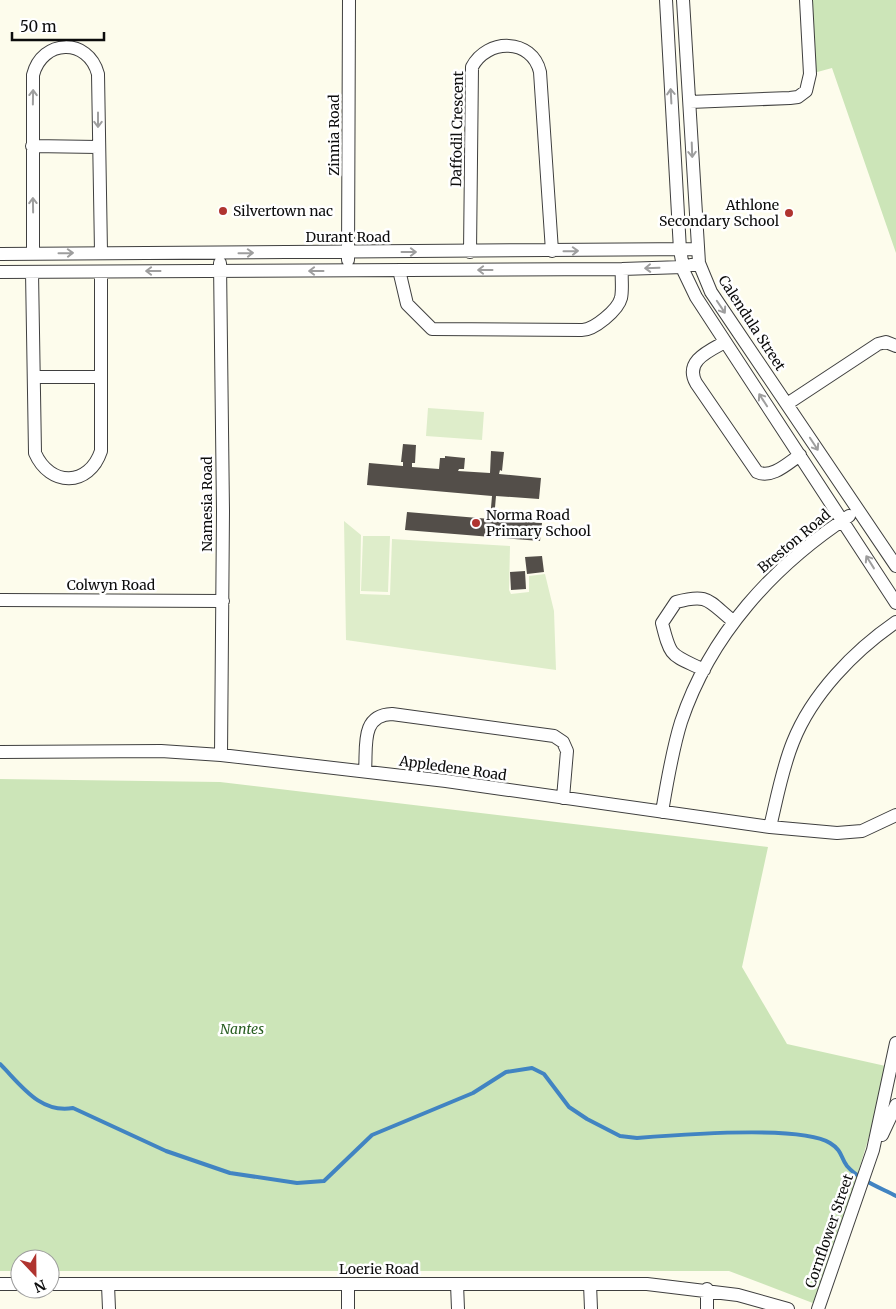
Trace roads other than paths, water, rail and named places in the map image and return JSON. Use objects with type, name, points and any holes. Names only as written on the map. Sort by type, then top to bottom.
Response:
[{"type":"street","name":"Zinnia Road","points":[[347,270],[349,252],[349,0]]},
{"type":"street","points":[[666,0],[680,250],[683,267],[696,297],[896,603]]},
{"type":"street","name":"Calendula Street","points":[[683,0],[699,263],[711,292],[896,566]]},
{"type":"street","points":[[690,102],[790,98],[798,97],[806,91],[810,74],[806,0]]},
{"type":"street","name":"Daffodil Crescent","points":[[470,252],[472,67],[476,58],[484,52],[503,46],[520,47],[531,53],[538,61],[552,251]]},
{"type":"street","points":[[33,254],[33,75],[36,63],[47,52],[56,48],[76,48],[90,55],[95,63],[98,74],[101,252]]},
{"type":"street","points":[[32,146],[98,147]]},
{"type":"street","name":"Durant Road","points":[[0,254],[101,252],[510,252],[697,249]]},
{"type":"street","points":[[510,252],[510,270]]},
{"type":"street","name":"Namesia Road","points":[[220,253],[221,755]]},
{"type":"street","points":[[0,272],[622,269],[683,267],[699,263]]},
{"type":"street","points":[[399,270],[407,304],[432,329],[582,330],[596,327],[618,303],[621,297],[622,269]]},
{"type":"street","points":[[32,272],[35,453],[40,465],[50,474],[61,479],[79,477],[98,462],[101,451],[101,272]]},
{"type":"street","points":[[725,342],[703,354],[695,362],[692,374],[700,391],[757,472],[773,473],[800,455]]},
{"type":"street","points":[[787,404],[878,344],[886,342],[896,346]]},
{"type":"street","points":[[35,376],[101,377]]},
{"type":"street","name":"Breston Road","points":[[662,812],[672,754],[682,721],[704,670],[734,620],[785,565],[858,510]]},
{"type":"street","points":[[704,670],[674,655],[668,649],[662,623],[676,602],[697,596],[708,600],[734,620]]},
{"type":"street","name":"Colwyn Road","points":[[0,600],[222,600]]},
{"type":"street","points":[[770,827],[784,767],[793,740],[809,713],[826,687],[850,659],[896,622]]},
{"type":"street","points":[[365,771],[368,731],[371,721],[381,715],[392,714],[544,734],[554,736],[564,742],[567,751],[563,798]]},
{"type":"street","name":"Appledene Road","points":[[0,752],[161,752],[221,755],[365,771],[770,827],[850,833],[872,828],[896,816]]},
{"type":"street","points":[[871,1156],[895,1047]]},
{"type":"street","points":[[871,1156],[896,1105]]},
{"type":"street","name":"Cornflower Street","points":[[818,1309],[871,1156]]},
{"type":"street","name":"Loerie Road","points":[[60,1284],[647,1284],[707,1289],[738,1295],[788,1309]]},
{"type":"street","points":[[108,1284],[109,1309]]},
{"type":"street","points":[[457,1284],[458,1309]]},
{"type":"street","points":[[590,1284],[591,1309]]},
{"type":"street","points":[[348,1285],[348,1309]]},
{"type":"street","points":[[707,1289],[707,1309]]},
{"type":"waterway","points":[[0,1064],[32,1096],[51,1107],[61,1109],[73,1108],[166,1151],[230,1173],[297,1183],[324,1181],[372,1135],[473,1093],[506,1072],[532,1068],[544,1074],[569,1107],[587,1119],[620,1136],[637,1138],[766,1133],[815,1137],[834,1146],[852,1171],[870,1183],[896,1196]]},
{"type":"place","name":"Silvertown nac","points":[[223,211]]},
{"type":"place","name":"Athlone Secondary School","points":[[789,213]]},
{"type":"place","name":"Norma Road Primary School","points":[[476,523]]},
{"type":"park label","name":"Nantes","points":[[242,1029]]}]
